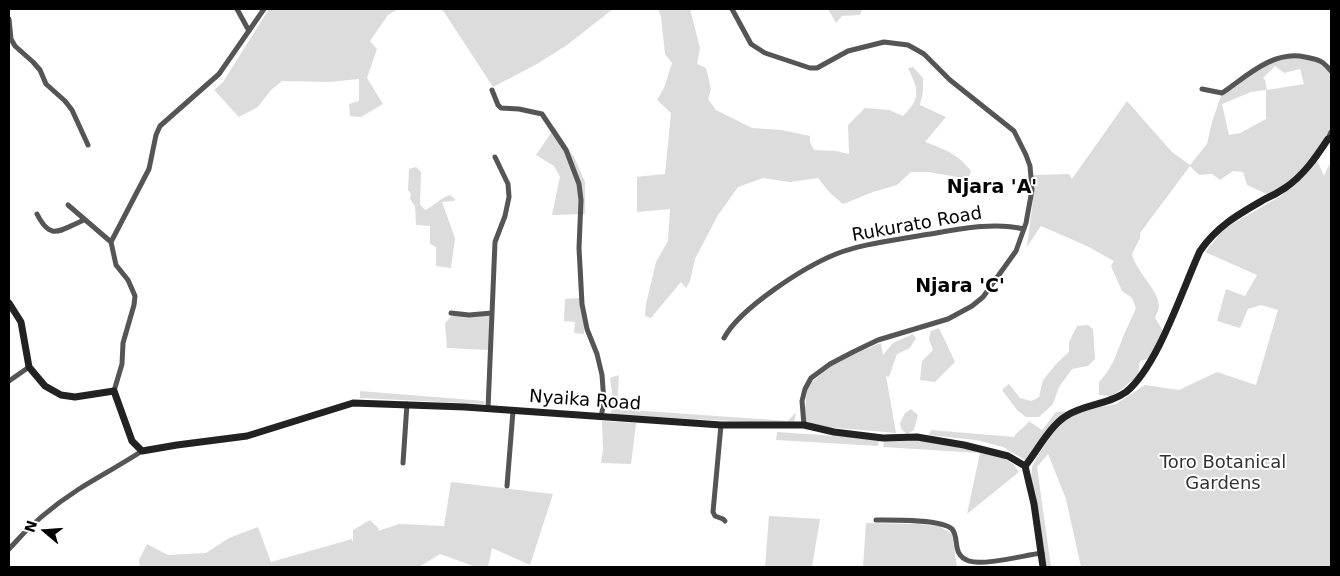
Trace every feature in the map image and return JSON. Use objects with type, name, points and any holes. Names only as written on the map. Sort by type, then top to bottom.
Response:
[{"type":"street","points":[[237,9],[249,31]]},
{"type":"street","points":[[111,242],[149,169],[156,135],[160,126],[219,74],[264,9]]},
{"type":"street","points":[[732,9],[752,44],[765,53],[810,68],[816,68],[848,51],[884,42],[908,45],[924,54],[950,80],[1014,131],[1026,155],[1032,177],[1032,190],[1024,229],[1016,251],[983,298],[948,318],[878,340],[830,364],[811,378],[805,389],[802,401],[804,425]]},
{"type":"street","points":[[9,18],[11,39],[15,46],[40,70],[46,84],[69,105],[88,145]]},
{"type":"street","points":[[1202,89],[1222,93],[1254,70],[1278,57],[1296,55],[1322,61],[1331,71]]},
{"type":"street","points":[[492,90],[501,108],[519,109],[542,114],[566,150],[579,184],[581,200],[582,304],[587,329],[597,354],[602,374],[604,402],[601,417]]},
{"type":"street","points":[[1044,567],[1025,466],[1055,427],[1067,415],[1105,402],[1125,392],[1140,377],[1162,339],[1196,259],[1206,243],[1218,228],[1293,182],[1313,161],[1330,136]]},
{"type":"street","points":[[488,409],[495,242],[505,216],[509,197],[508,184],[495,157]]},
{"type":"street","points":[[9,549],[22,533],[79,489],[142,451],[132,441],[114,391],[122,364],[123,343],[134,305],[134,296],[128,280],[116,265],[111,242],[68,205]]},
{"type":"street","points":[[37,214],[43,226],[53,232],[84,220]]},
{"type":"street","name":"Rukurato Road","points":[[724,338],[732,325],[751,308],[807,269],[835,255],[870,244],[960,229],[1000,225],[1024,229]]},
{"type":"street","points":[[9,302],[21,322],[29,367],[45,386],[61,395],[75,397],[114,391]]},
{"type":"street","points":[[451,313],[469,315],[492,313]]},
{"type":"street","points":[[9,381],[29,367]]},
{"type":"street","name":"Nyaika Road","points":[[142,451],[247,436],[353,403],[407,404],[721,425],[804,425],[834,432],[882,438],[917,437],[964,445],[1008,456],[1025,466]]},
{"type":"street","points":[[403,463],[407,404]]},
{"type":"street","points":[[507,486],[513,411]]},
{"type":"street","points":[[721,425],[713,512],[714,516],[723,518],[725,521]]},
{"type":"street","points":[[876,520],[937,523],[950,528],[953,531],[959,553],[967,560],[973,562],[988,562],[1042,553]]},
{"type":"green space","points":[[269,9],[398,9],[388,15],[370,41],[377,49],[367,78],[383,104],[361,117],[350,116],[349,104],[359,101],[359,79],[329,82],[282,81],[271,90],[258,107],[239,117],[214,90],[223,82]]},
{"type":"green space","points":[[442,9],[613,9],[567,45],[537,64],[493,87]]},
{"type":"green space","points":[[658,9],[690,9],[700,48],[697,64],[706,68],[711,89],[708,99],[716,110],[752,128],[782,130],[810,136],[810,142],[814,150],[836,151],[849,154],[848,125],[865,108],[889,110],[903,116],[916,98],[916,88],[908,68],[913,67],[923,78],[923,92],[920,105],[946,117],[925,142],[961,160],[971,171],[968,179],[929,172],[911,172],[897,185],[843,204],[830,193],[818,178],[790,182],[763,178],[738,187],[718,215],[695,259],[690,281],[686,288],[681,282],[651,318],[645,316],[656,262],[668,241],[670,209],[637,212],[637,177],[635,177],[665,174],[671,113],[657,100],[664,88],[672,63],[665,54],[661,17]]},
{"type":"green space","points":[[828,9],[862,9],[860,15],[842,16],[836,23]]},
{"type":"green space","points":[[1296,55],[1322,61],[1331,66],[1331,132],[1313,161],[1271,196],[1247,185],[1243,172],[1233,171],[1220,180],[1212,174],[1199,175],[1190,166],[1140,233],[1140,238],[1132,254],[1134,261],[1152,287],[1158,300],[1159,308],[1155,318],[1162,329],[1160,344],[1152,358],[1140,361],[1138,375],[1122,389],[1111,396],[1099,395],[1099,382],[1114,361],[1136,308],[1132,298],[1122,291],[1111,266],[1114,261],[1087,246],[1041,226],[1027,247],[1035,184],[1033,175],[1069,174],[1072,179],[1127,101],[1172,152],[1190,165],[1207,144],[1222,93],[1278,57]],"holes":[[[1275,66],[1284,73],[1300,69],[1304,84],[1267,90],[1263,78]],[[1266,90],[1266,119],[1240,133],[1229,135],[1222,104],[1251,92]]]},
{"type":"green space","points":[[555,127],[575,159],[585,182],[585,214],[552,215],[560,177],[554,166],[536,155]]},
{"type":"green space","name":"Toro Botanical Gardens","points":[[1317,160],[1324,176],[1329,165],[1331,165],[1331,567],[1081,567],[1066,499],[1048,454],[1037,467],[1051,567],[1046,567],[1031,481],[1032,467],[1051,435],[1067,418],[1086,410],[1116,404],[1145,385],[1179,390],[1217,372],[1256,385],[1278,310],[1261,305],[1248,309],[1240,328],[1217,321],[1226,289],[1245,296],[1257,275],[1205,252],[1225,228],[1281,196],[1306,174]]},
{"type":"green space","points":[[416,167],[421,172],[420,204],[425,210],[450,195],[455,199],[454,201],[442,202],[455,238],[451,268],[436,266],[436,247],[430,244],[430,226],[416,225],[415,206],[410,199],[411,194],[408,190],[409,169]]},
{"type":"green space","points":[[583,268],[584,334],[574,333],[575,322],[564,321],[565,299],[580,298],[580,269]]},
{"type":"green space","points":[[453,315],[490,315],[489,350],[447,348],[445,323]]},
{"type":"green space","points":[[1088,325],[1093,329],[1095,359],[1088,366],[1072,369],[1059,387],[1053,404],[1039,417],[1026,417],[1017,410],[1002,390],[1009,384],[1020,398],[1031,401],[1039,397],[1043,380],[1069,352],[1069,342],[1077,326]]},
{"type":"green space","points":[[939,328],[955,362],[935,382],[920,380],[922,361],[933,350],[929,339],[931,331]]},
{"type":"green space","points":[[913,334],[916,338],[910,348],[897,354],[889,377],[886,376],[896,433],[803,425],[806,387],[835,362],[881,343],[883,355],[893,343]]},
{"type":"green space","points":[[619,375],[617,409],[788,421],[796,412],[794,424],[611,415],[612,392],[610,378]]},
{"type":"green space","points":[[360,391],[485,401],[484,404],[360,398]]},
{"type":"green space","points":[[911,409],[918,415],[914,430],[907,434],[901,429],[900,423],[905,413]]},
{"type":"green space","points":[[1065,411],[1025,460],[1003,447],[976,440],[929,435],[931,430],[1014,437],[1029,421],[1042,430],[1056,412]]},
{"type":"green space","points":[[602,421],[636,423],[631,464],[601,463],[603,450]]},
{"type":"green space","points":[[777,432],[880,439],[878,446],[776,440]]},
{"type":"green space","points":[[885,438],[919,440],[962,446],[1005,459],[1013,464],[1019,472],[967,514],[980,453],[883,447]]},
{"type":"green space","points":[[451,482],[553,494],[530,565],[492,548],[488,567],[476,567],[440,554],[419,567],[140,567],[139,560],[147,544],[168,555],[206,553],[229,538],[258,527],[271,562],[352,539],[353,543],[353,530],[370,520],[379,529],[378,531],[399,524],[444,526]]},
{"type":"green space","points":[[769,516],[820,519],[812,567],[765,567]]},
{"type":"green space","points":[[866,523],[939,526],[952,534],[957,567],[863,567]]},
{"type":"district","name":"Njara 'A'","points":[[992,188]]},
{"type":"district","name":"Njara 'C'","points":[[960,287]]}]
